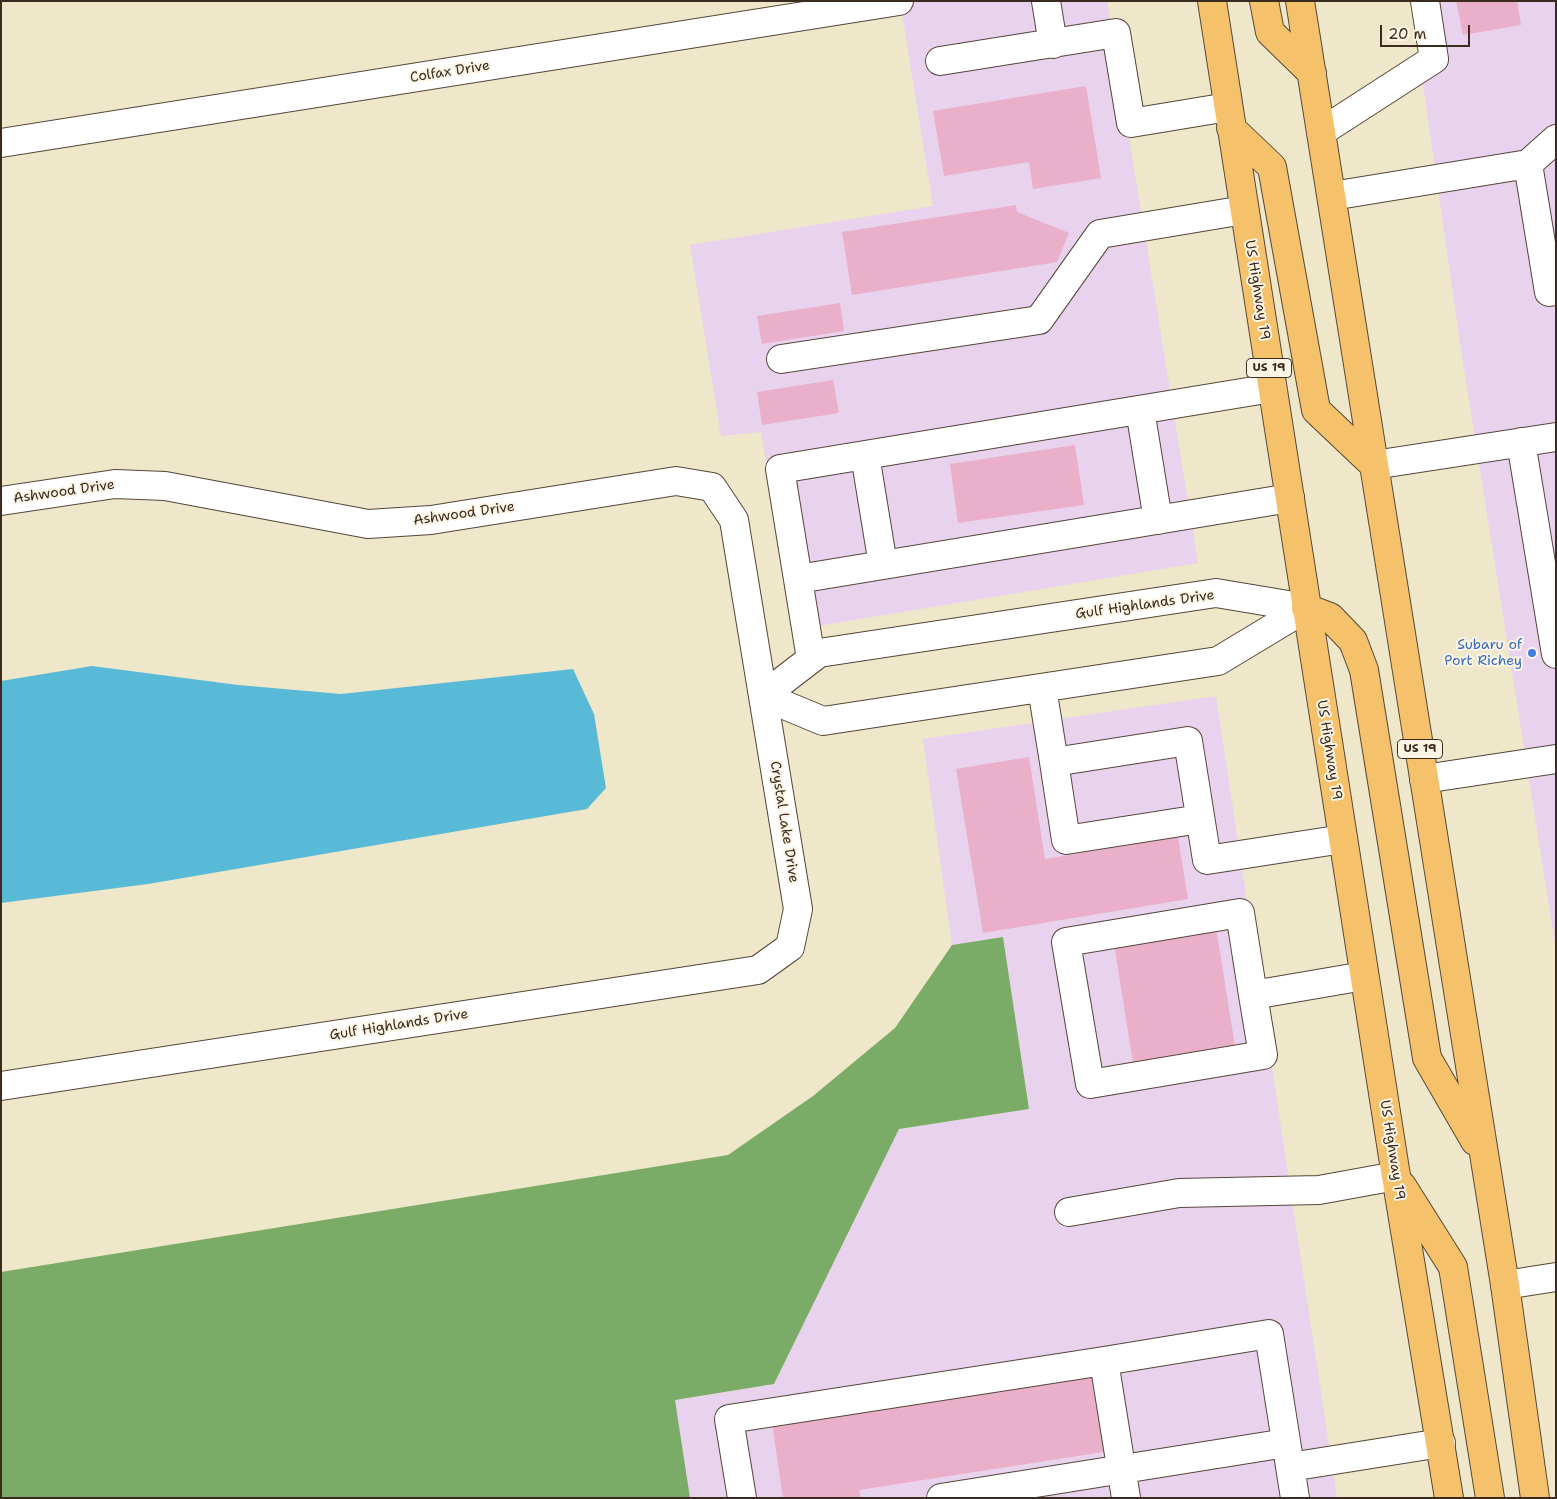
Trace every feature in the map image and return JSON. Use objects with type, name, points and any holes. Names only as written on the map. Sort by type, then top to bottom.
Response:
[{"type":"highway","name":"US Highway 19","points":[[1212,1],[1364,976],[1448,1498]]},
{"type":"highway","points":[[1264,1],[1270,32],[1312,73]]},
{"type":"highway","name":"US 19","points":[[1300,1],[1505,1285],[1535,1498]]},
{"type":"highway","points":[[1230,117],[1272,167],[1316,410],[1374,465]]},
{"type":"highway","points":[[1306,608],[1330,617],[1353,641],[1364,670],[1427,1058],[1484,1155]]},
{"type":"highway","points":[[1396,1176],[1453,1267],[1490,1498]]},
{"type":"street","name":"Colfax Drive","points":[[1,143],[899,1]]},
{"type":"street","points":[[1046,1],[1052,44]]},
{"type":"street","points":[[1321,132],[1434,59],[1425,1]]},
{"type":"street","points":[[940,61],[1116,33],[1131,123],[1230,117]]},
{"type":"street","points":[[1332,196],[1528,164],[1556,139]]},
{"type":"street","points":[[1528,164],[1549,292],[1556,291]]},
{"type":"street","points":[[780,359],[1039,320],[1100,234],[1244,210]]},
{"type":"street","points":[[811,659],[780,469],[1272,388]]},
{"type":"street","points":[[1140,410],[1158,520]]},
{"type":"street","points":[[1374,465],[1556,437]]},
{"type":"street","points":[[1521,442],[1556,654]]},
{"type":"street","points":[[865,455],[883,565]]},
{"type":"street","name":"Ashwood Drive","points":[[1,502],[116,484],[165,486],[368,524],[432,520],[676,481],[712,487],[734,520],[763,696]]},
{"type":"street","points":[[798,579],[1290,498]]},
{"type":"street","name":"Gulf Highlands Drive","points":[[763,696],[819,653],[1216,593],[1306,608]]},
{"type":"street","points":[[763,696],[823,721],[1218,661],[1306,608]]},
{"type":"street","points":[[1042,688],[1066,840],[1200,820]]},
{"type":"street","name":"Crystal Lake Drive","points":[[763,696],[798,908],[790,947]]},
{"type":"street","points":[[1054,762],[1188,741],[1207,860],[1343,839]]},
{"type":"street","points":[[1424,779],[1556,759]]},
{"type":"street","points":[[1240,913],[1253,994],[1263,1055],[1090,1084],[1066,942],[1240,913]]},
{"type":"street","name":"Gulf Highlands Drive","points":[[1,1086],[758,970],[790,947]]},
{"type":"street","points":[[1253,994],[1364,976]]},
{"type":"street","points":[[1069,1212],[1179,1193],[1319,1190],[1396,1176]]},
{"type":"street","points":[[1505,1285],[1556,1277]]},
{"type":"street","points":[[742,1498],[730,1419],[1269,1334],[1295,1498]]},
{"type":"street","points":[[1104,1361],[1126,1498]]},
{"type":"street","points":[[941,1498],[1121,1469],[1440,1443]]},
{"type":"shaded area","points":[[900,1],[1107,1],[1198,563],[794,630],[761,432],[721,436],[690,245],[933,206]]},
{"type":"shaded area","points":[[1411,1],[1556,1],[1556,950],[1462,356]]},
{"type":"shaded area","points":[[1216,696],[1337,1498],[690,1498],[675,1400],[774,1384],[899,1129],[1029,1109],[1003,937],[952,945],[923,739]]},
{"type":"green space","points":[[1003,937],[1029,1109],[899,1129],[774,1384],[675,1400],[690,1498],[1,1498],[1,1272],[728,1155],[813,1096],[895,1028],[952,945]]},
{"type":"water","points":[[92,666],[238,685],[341,694],[573,669],[594,714],[606,788],[587,809],[148,884],[1,903],[1,681]]},
{"type":"building","points":[[1456,1],[1517,1],[1521,25],[1463,35]]},
{"type":"building","points":[[1086,86],[1101,178],[1033,189],[1029,162],[944,176],[933,111]]},
{"type":"building","points":[[1016,205],[1017,212],[1069,233],[1057,262],[852,295],[842,232]]},
{"type":"building","points":[[840,303],[844,331],[762,344],[757,316]]},
{"type":"building","points":[[833,380],[839,413],[762,425],[757,392]]},
{"type":"building","points":[[1075,445],[1084,505],[958,523],[950,464]]},
{"type":"building","points":[[1029,757],[1045,859],[1178,837],[1188,899],[983,933],[956,769]]},
{"type":"building","points":[[1216,927],[1236,1053],[1134,1069],[1114,944]]},
{"type":"building","points":[[1097,1372],[1110,1451],[859,1490],[861,1498],[783,1498],[772,1423]]},
{"type":"place","name":"Subaru of Port Richey","points":[[1532,653]]}]
